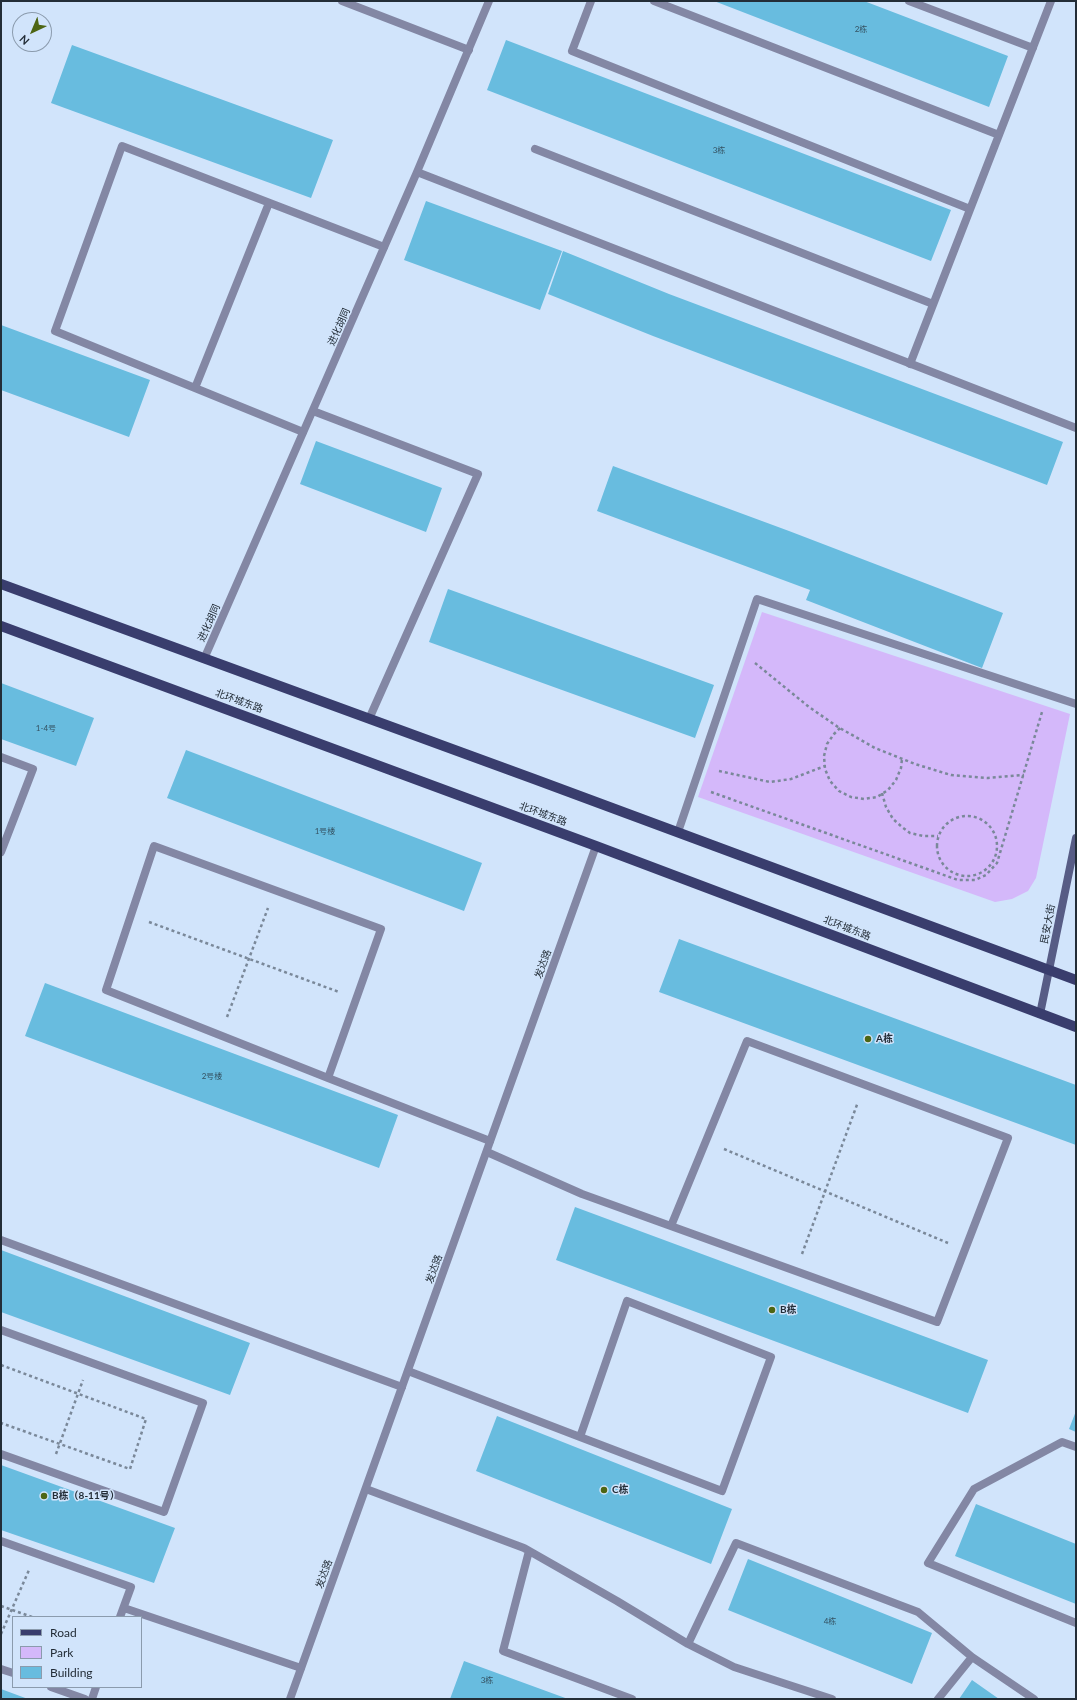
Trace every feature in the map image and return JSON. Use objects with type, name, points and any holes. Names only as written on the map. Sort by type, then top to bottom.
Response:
[{"type":"main road","points":[[1,584],[678,832],[1076,980]]},
{"type":"main road","name":"北环城东路","points":[[1,626],[596,846],[1076,1027]]},
{"type":"main road","name":"民安大街","points":[[1040,1014],[1076,838]]},
{"type":"street","points":[[342,1],[469,50]]},
{"type":"street","name":"进化胡同","points":[[204,659],[417,172],[489,1]]},
{"type":"street","points":[[591,1],[572,51],[970,209]]},
{"type":"street","points":[[654,1],[999,135]]},
{"type":"street","points":[[909,1],[1033,48]]},
{"type":"street","points":[[910,364],[1051,1]]},
{"type":"street","points":[[303,432],[55,331],[122,146],[384,247]]},
{"type":"street","points":[[535,149],[933,304]]},
{"type":"street","points":[[417,172],[1076,428]]},
{"type":"street","points":[[195,388],[269,203]]},
{"type":"street","points":[[313,411],[478,474],[369,719]]},
{"type":"street","points":[[678,832],[757,599],[1076,704]]},
{"type":"street","points":[[1,757],[32,769],[1,852]]},
{"type":"street","points":[[328,1078],[381,929],[154,846],[106,990],[328,1078],[490,1141]]},
{"type":"street","name":"发达路","points":[[290,1699],[596,846]]},
{"type":"street","points":[[487,1152],[582,1194],[937,1322],[1008,1138],[747,1041],[671,1226]]},
{"type":"street","points":[[1,1240],[402,1387]]},
{"type":"street","points":[[408,1371],[722,1491],[771,1357],[627,1301],[580,1436]]},
{"type":"street","points":[[1,1330],[202,1403],[164,1512],[1,1454]]},
{"type":"street","points":[[1076,1447],[1062,1442],[974,1489],[928,1563],[1076,1623]]},
{"type":"street","points":[[366,1489],[524,1548],[617,1601],[688,1644],[734,1667],[832,1699]]},
{"type":"street","points":[[1,1541],[131,1588],[120,1616]]},
{"type":"street","points":[[688,1644],[736,1543],[918,1612],[972,1657],[1034,1699]]},
{"type":"street","points":[[529,1551],[503,1650],[632,1699]]},
{"type":"street","points":[[124,1608],[301,1668]]},
{"type":"street","points":[[938,1699],[972,1657]]},
{"type":"street","points":[[1,1669],[12,1674]]},
{"type":"street","points":[[54,1688],[85,1699]]},
{"type":"street","points":[[92,1699],[96,1688]]},
{"type":"path","points":[[739,650],[809,707],[840,728],[875,748],[902,759],[950,775],[988,778],[1024,775]]},
{"type":"path","points":[[694,785],[958,880],[975,880],[986,875],[997,863],[1047,695]]},
{"type":"path","points":[[840,728],[827,744],[824,756],[825,766],[830,781],[839,791],[851,797],[864,799],[882,794],[888,790],[896,780],[901,768],[902,759]]},
{"type":"path","points":[[700,766],[770,782],[791,779],[825,766]]},
{"type":"path","points":[[882,794],[886,807],[893,819],[902,827],[910,832],[923,836],[938,836]]},
{"type":"path","points":[[971,816],[985,821],[992,828],[998,847],[995,857],[990,865],[978,874],[964,876],[954,874],[946,868],[940,860],[936,850],[938,836],[940,830],[947,822],[956,817],[971,816]]},
{"type":"path","points":[[978,874],[980,878]]},
{"type":"path","points":[[220,1035],[275,890]]},
{"type":"path","points":[[131,915],[357,998]]},
{"type":"path","points":[[796,1271],[864,1085]]},
{"type":"path","points":[[705,1142],[965,1250]]},
{"type":"path","points":[[50,1472],[90,1362]]},
{"type":"path","points":[[1,1365],[146,1419],[130,1469],[59,1445],[1,1423]]},
{"type":"path","points":[[1,1634],[36,1554]]},
{"type":"path","points":[[1,1606],[29,1616]]},
{"type":"green space","points":[[762,612],[1070,714],[1036,878],[1028,891],[1012,899],[995,902],[698,797]]},
{"type":"building","points":[[714,1],[864,1],[1008,56],[989,107]]},
{"type":"building","points":[[506,40],[951,210],[931,261],[487,90]]},
{"type":"building","points":[[72,45],[333,140],[311,198],[51,103]]},
{"type":"building","points":[[426,201],[562,251],[540,310],[404,260]]},
{"type":"building","points":[[563,251],[669,294],[1063,442],[1047,485],[653,336],[548,294]]},
{"type":"building","points":[[1,325],[150,380],[129,437],[1,390]]},
{"type":"building","points":[[316,441],[442,488],[426,532],[300,484]]},
{"type":"building","points":[[613,466],[789,531],[1003,613],[982,668],[806,600],[810,590],[597,511]]},
{"type":"building","points":[[448,589],[714,685],[695,738],[429,642]]},
{"type":"building","points":[[1,683],[94,718],[76,766],[1,739]]},
{"type":"building","points":[[186,750],[482,863],[464,911],[167,798]]},
{"type":"building","name":"A栋","points":[[679,939],[1076,1085],[1076,1145],[659,992]]},
{"type":"building","points":[[45,983],[398,1115],[379,1168],[25,1036]]},
{"type":"building","name":"B栋","points":[[575,1207],[988,1360],[968,1413],[556,1260]]},
{"type":"building","points":[[1,1250],[250,1343],[230,1395],[1,1312]]},
{"type":"building","points":[[1076,1411],[1076,1432],[1069,1429]]},
{"type":"building","name":"C栋","points":[[497,1416],[732,1509],[711,1564],[476,1471]]},
{"type":"building","name":"B栋（8-11号）","points":[[1,1465],[175,1528],[154,1583],[1,1530]]},
{"type":"building","points":[[976,1504],[1076,1544],[1076,1604],[955,1556]]},
{"type":"building","points":[[748,1559],[932,1633],[912,1684],[728,1610]]},
{"type":"building","points":[[464,1661],[568,1699],[450,1699]]},
{"type":"building","points":[[972,1680],[999,1699],[959,1699]]},
{"type":"building","points":[[1,1689],[28,1699],[1,1699]]},
{"type":"place","name":"A栋","points":[[868,1039]]},
{"type":"place","name":"B栋","points":[[772,1310]]},
{"type":"place","name":"C栋","points":[[604,1490]]},
{"type":"place","name":"B栋（8-11号）","points":[[44,1496]]}]
